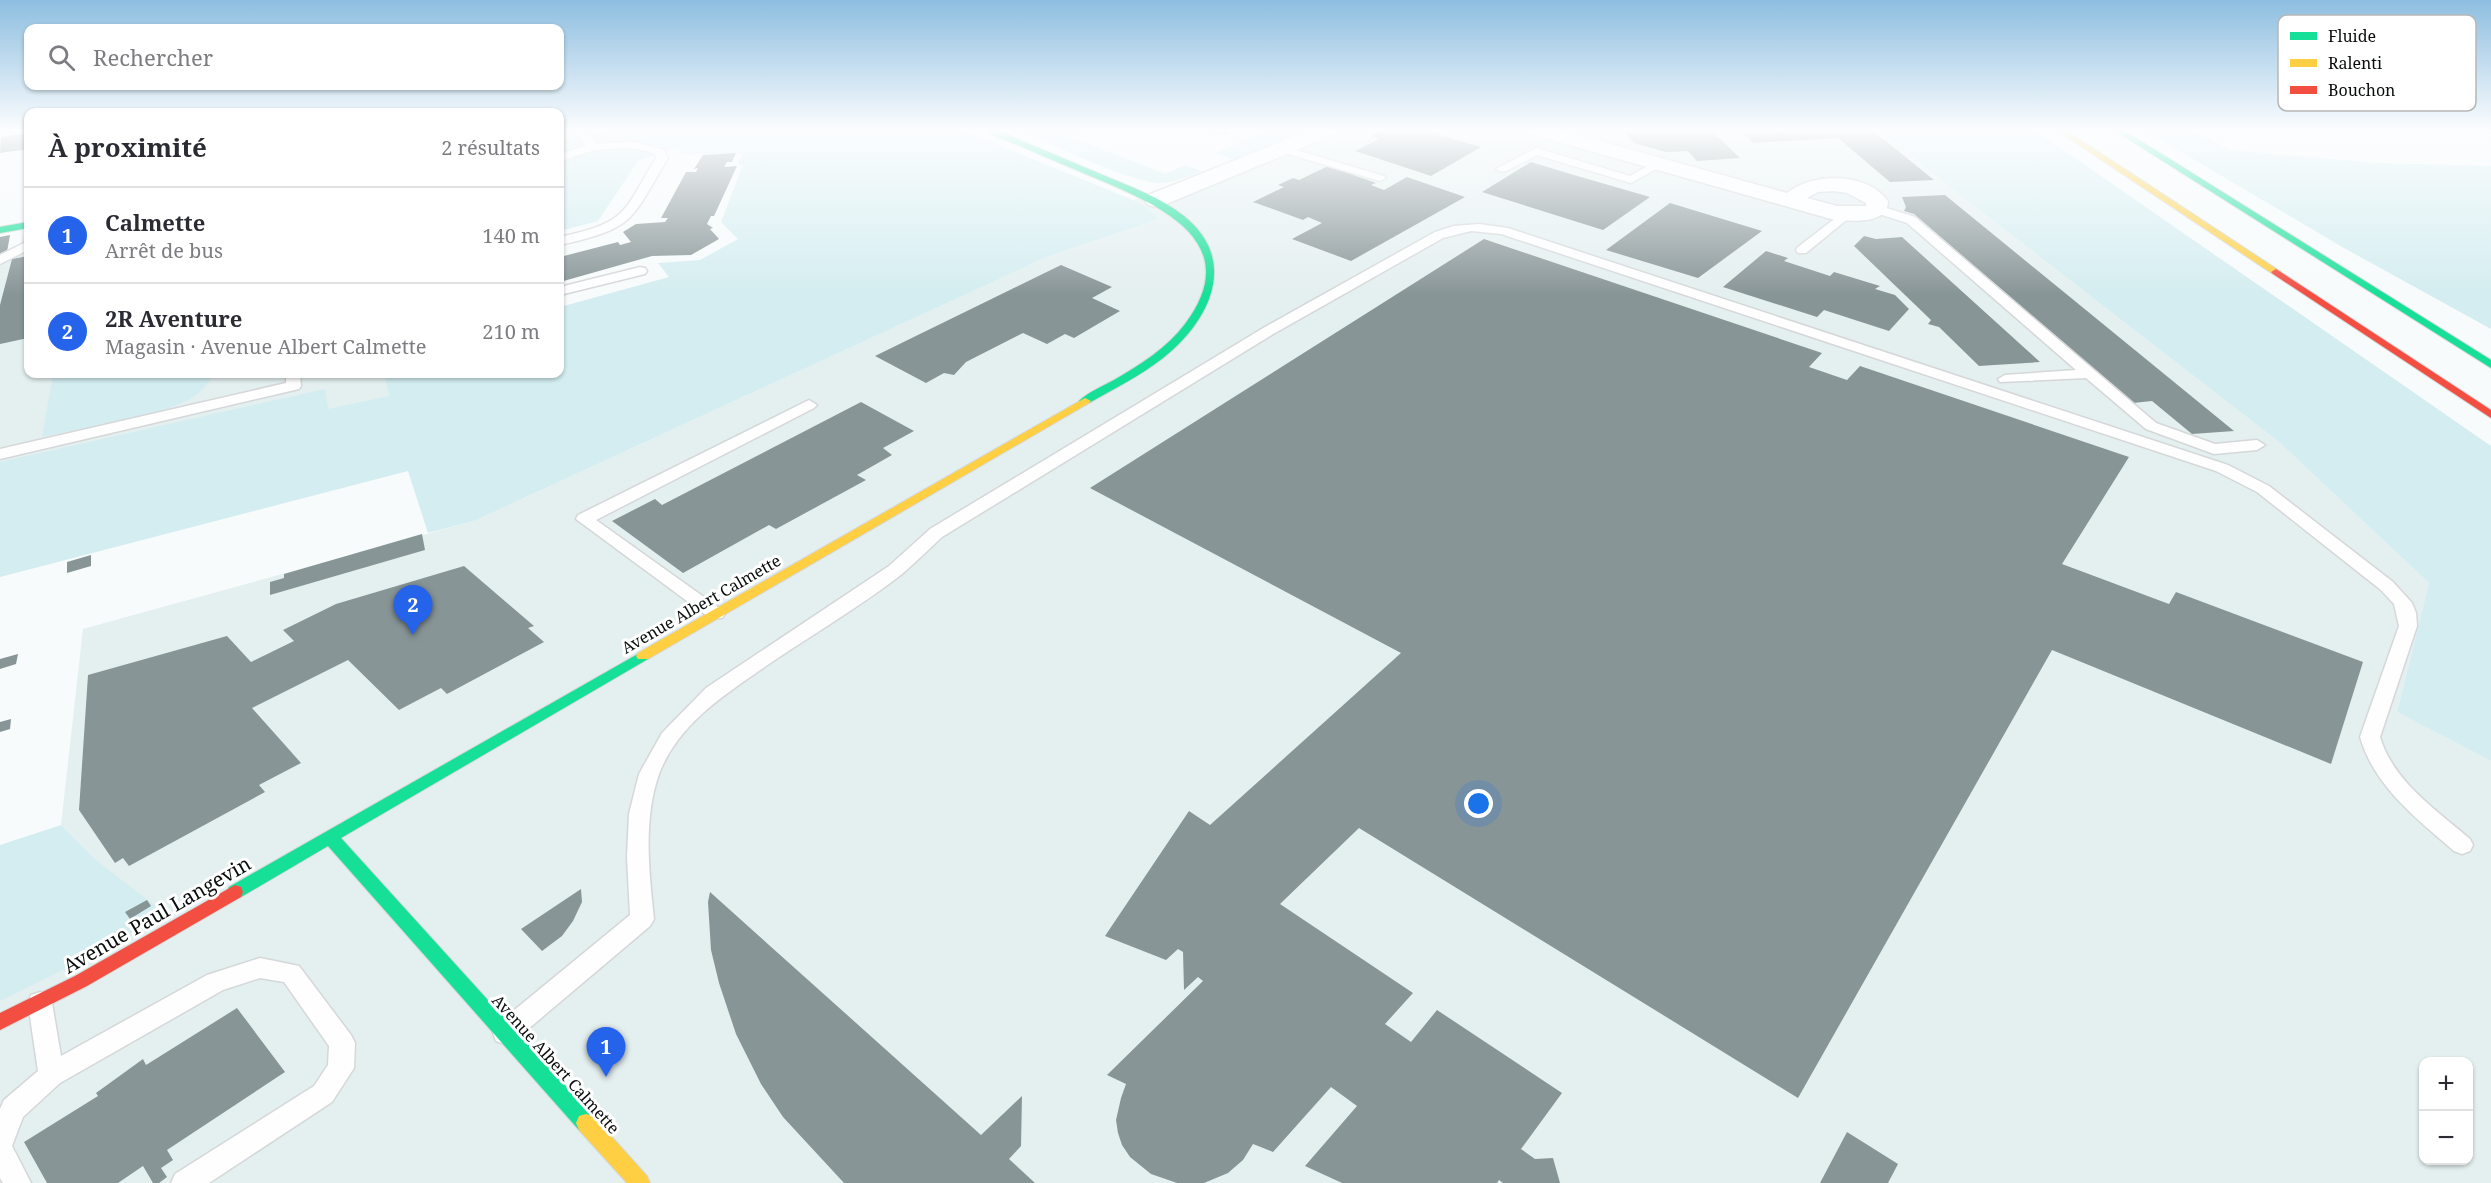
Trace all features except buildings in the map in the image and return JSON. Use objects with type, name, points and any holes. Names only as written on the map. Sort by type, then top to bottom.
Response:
[{"type":"main road","name":"Avenue Albert Calmette","points":[[640,1183],[331,838],[1128,376],[1175,342],[1187,331],[1209,289],[1211,270],[1206,250],[1194,231],[1174,212],[1156,200],[1118,184]]},
{"type":"main road","points":[[2142,184],[2491,415]]},
{"type":"main road","points":[[2203,184],[2491,365]]},
{"type":"main road","points":[[2210,184],[2466,333]]},
{"type":"main road","points":[[0,230],[24,226]]},
{"type":"main road","name":"Avenue Paul Langevin","points":[[0,1023],[40,1003],[331,838]]},
{"type":"street","points":[[1156,200],[1195,184]]},
{"type":"street","points":[[1731,184],[1791,201],[1846,214],[1869,213],[1877,209],[1877,201],[1869,193],[1857,188],[1826,186],[1807,189],[1791,201]]},
{"type":"lane","points":[[564,240],[615,224],[628,214],[646,184]]},
{"type":"lane","points":[[1877,209],[1911,220],[2151,426],[2214,448],[2257,445]]},
{"type":"lane","points":[[1802,250],[1846,214]]},
{"type":"lane","points":[[505,1033],[642,919],[639,836],[645,787],[658,755],[673,733],[713,693],[895,570],[925,542],[946,527],[1270,330],[1439,235],[1467,228],[1483,227],[1504,231],[2222,468],[2250,481],[2387,586],[2405,605],[2409,615],[2408,626],[2370,737],[2371,748],[2408,795],[2462,845]]},
{"type":"lane","points":[[0,260],[24,247]]},
{"type":"lane","points":[[564,290],[640,271]]},
{"type":"lane","points":[[2005,379],[2089,373]]},
{"type":"lane","points":[[0,454],[294,386],[293,378]]},
{"type":"lane","points":[[716,615],[584,519],[809,405]]},
{"type":"lane","points":[[0,1143],[13,1109],[51,1075],[216,982],[260,968],[291,972],[342,1043],[341,1068],[323,1094],[185,1183]]},
{"type":"lane","points":[[40,1003],[51,1075]]},
{"type":"lane","points":[[0,1151],[17,1183]]},
{"type":"shaded area","points":[[564,184],[623,184],[598,221],[564,230]]},
{"type":"shaded area","points":[[736,184],[1094,184],[1145,206],[1159,219],[1049,256],[474,521],[428,533],[408,471],[0,577],[0,462],[325,389],[328,409],[389,396],[385,378],[564,378],[564,306],[669,277],[658,263],[700,260],[738,239],[721,222]]},
{"type":"shaded area","points":[[1179,184],[1946,184],[2279,442],[2429,583],[2397,712],[2491,761],[2491,1183],[0,1183],[0,1001],[97,861],[61,825],[83,629],[474,521],[1049,256],[1159,219],[1145,206],[1133,200]]},
{"type":"shaded area","points":[[1946,184],[2113,184],[2491,446],[2491,761],[2397,712],[2429,583],[2279,442]]},
{"type":"shaded area","points":[[2236,184],[2491,184],[2491,329],[2344,248]]},
{"type":"shaded area","points":[[24,232],[24,378],[385,378],[389,396],[0,577],[0,256],[21,245]]},
{"type":"shaded area","points":[[52,378],[211,378],[196,395],[165,410],[42,437]]},
{"type":"shaded area","points":[[61,825],[97,861],[166,914],[69,967],[0,1001],[0,845]]},
{"type":"traffic: fast","points":[[1085,401],[1159,356],[1189,325],[1201,307],[1208,287],[1210,265],[1206,251],[1195,232],[1186,222],[1152,199],[1117,184]]},
{"type":"traffic: fast","points":[[2204,184],[2491,365]]},
{"type":"traffic: fast","points":[[0,230],[24,226]]},
{"type":"traffic: fast","points":[[235,892],[643,656]]},
{"type":"traffic: fast","points":[[331,838],[586,1123]]},
{"type":"traffic: slow","points":[[2143,184],[2276,272]]},
{"type":"traffic: slow","points":[[643,656],[1085,401]]},
{"type":"traffic: slow","points":[[586,1123],[640,1183]]},
{"type":"traffic: jam","points":[[2276,272],[2491,415]]},
{"type":"traffic: jam","points":[[0,1022],[81,981],[235,892]]},
{"type":"place","name":"2R Aventure","points":[[413,635]]},
{"type":"place","name":"Calmette","points":[[606,1077]]}]
